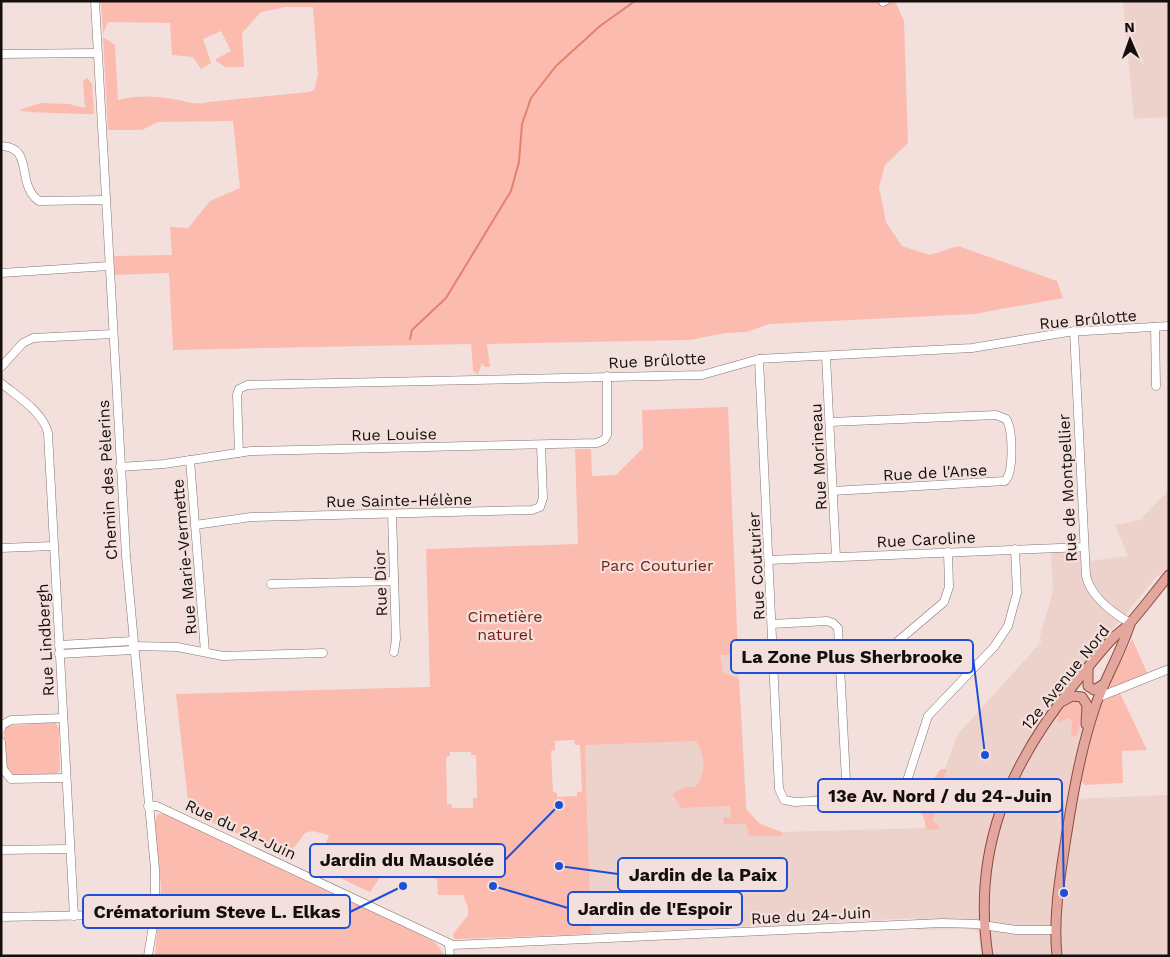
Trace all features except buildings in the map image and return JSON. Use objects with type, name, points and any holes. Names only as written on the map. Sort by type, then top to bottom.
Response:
[{"type":"main road","name":"12e Avenue Nord","points":[[988,956],[984,926],[986,869],[992,836],[1003,800],[1031,744],[1058,705],[1114,637],[1130,623],[1169,575]]},
{"type":"main road","points":[[1084,741],[1104,684],[1124,642],[1130,623]]},
{"type":"main road","points":[[1088,668],[1088,686],[1094,690],[1104,684]]},
{"type":"main road","points":[[1057,956],[1056,930],[1064,853],[1084,741],[1087,709],[1085,699],[1079,696],[1072,696],[1058,705]]},
{"type":"street","name":"Chemin des Pèlerins","points":[[95,1],[120,467],[133,645],[155,869],[155,914],[148,956]]},
{"type":"street","points":[[1,54],[97,53]]},
{"type":"street","points":[[1,146],[14,149],[21,156],[26,186],[39,201],[105,200]]},
{"type":"street","points":[[1,273],[109,266]]},
{"type":"street","name":"Rue Brûlotte","points":[[239,452],[237,395],[239,389],[247,385],[702,375],[759,359],[972,348],[1074,331],[1169,326]]},
{"type":"street","points":[[1155,327],[1156,386]]},
{"type":"street","name":"Rue de Montpellier","points":[[1074,331],[1086,576],[1090,589],[1117,616],[1130,623]]},
{"type":"street","points":[[1,367],[22,343],[33,338],[112,334]]},
{"type":"street","name":"Rue Morineau","points":[[826,356],[836,557]]},
{"type":"street","name":"Rue Couturier","points":[[759,359],[779,789],[784,800],[795,802],[847,800]]},
{"type":"street","name":"Rue Louise","points":[[120,467],[190,460],[239,452],[593,443],[604,440],[608,430],[607,376]]},
{"type":"street","name":"Rue Lindbergh","points":[[1,383],[39,415],[47,428],[74,916]]},
{"type":"street","name":"Rue de l'Anse","points":[[830,422],[996,415],[1006,418],[1010,429],[1011,472],[1005,481],[833,491]]},
{"type":"street","name":"Rue Sainte-Hélène","points":[[195,525],[251,517],[536,510],[540,507],[543,498],[540,445]]},
{"type":"street","name":"Rue Marie-Vermette","points":[[190,460],[205,652]]},
{"type":"street","name":"Rue Dior","points":[[392,514],[396,639],[394,652]]},
{"type":"street","points":[[1,548],[54,546]]},
{"type":"street","name":"Rue Caroline","points":[[769,560],[1084,547]]},
{"type":"street","points":[[772,624],[832,622],[838,628],[842,666],[847,800],[890,797],[903,792],[928,716],[994,647],[1008,626],[1017,593],[1015,549]]},
{"type":"street","points":[[842,666],[871,664],[944,602],[949,592],[948,552]]},
{"type":"street","points":[[271,584],[394,582]]},
{"type":"street","points":[[59,645],[178,646],[232,656],[323,653]]},
{"type":"street","points":[[59,654],[133,645]]},
{"type":"street","points":[[1099,697],[1169,669]]},
{"type":"street","points":[[1,729],[2,725],[12,720],[63,718]]},
{"type":"street","points":[[1,742],[3,769],[11,779],[66,778]]},
{"type":"street","name":"Rue du 24-Juin","points":[[148,806],[157,806],[267,856],[449,944],[468,945],[942,923],[1016,930],[1056,930]]},
{"type":"street","points":[[1,850],[70,849]]},
{"type":"street","points":[[1,917],[155,914]]},
{"type":"street","points":[[449,944],[450,956]]},
{"type":"shaded area","points":[[1123,1],[1169,1],[1169,117],[1134,119]]},
{"type":"shaded area","points":[[1169,490],[1169,584],[1158,575],[1053,701],[1058,705],[1085,699],[1084,741],[1073,799],[1169,795],[1169,956],[981,956],[978,933],[975,930],[917,930],[918,918],[591,934],[582,647],[737,641],[748,833],[924,828],[957,735],[1042,641],[1039,640],[1053,591],[1051,551],[1088,549],[1089,561],[1128,556],[1115,525],[1140,520]]},
{"type":"green space","points":[[101,1],[895,1],[904,21],[908,143],[885,165],[879,187],[886,222],[902,246],[930,255],[958,246],[1057,281],[1063,298],[974,314],[769,324],[747,332],[725,333],[690,340],[487,344],[490,367],[485,367],[482,363],[478,374],[473,371],[471,344],[173,350],[169,273],[115,275],[114,256],[172,255],[170,227],[188,228],[210,201],[240,188],[233,121],[158,122],[142,130],[108,130],[103,37],[115,45],[118,100],[132,97],[152,97],[199,104],[308,92],[314,90],[318,75],[313,7],[285,7],[261,12],[242,33],[244,67],[225,67],[216,61],[216,59],[231,51],[221,31],[203,39],[211,63],[201,69],[193,57],[172,55],[170,23],[108,22],[103,34]]},
{"type":"green space","points":[[87,78],[92,84],[94,114],[42,113],[19,110],[41,103],[69,104],[85,108],[83,81]]},
{"type":"green space","points":[[728,407],[738,654],[720,655],[723,672],[739,679],[746,809],[760,824],[782,832],[781,836],[749,836],[746,824],[724,824],[723,817],[731,817],[730,806],[681,808],[672,794],[686,787],[695,787],[703,770],[703,758],[696,741],[585,745],[591,934],[454,939],[453,934],[468,915],[468,907],[463,895],[438,895],[437,879],[395,860],[385,870],[370,892],[341,878],[329,868],[324,854],[329,835],[312,831],[305,833],[293,848],[281,851],[275,850],[193,814],[189,810],[176,694],[430,687],[426,549],[578,544],[575,449],[591,449],[592,476],[616,475],[643,448],[642,410]],"holes":[[[574,740],[575,745],[580,745],[582,792],[577,792],[577,796],[557,797],[557,793],[553,792],[551,751],[555,750],[555,741]],[[450,752],[471,752],[471,755],[476,755],[477,798],[473,798],[473,808],[452,808],[451,804],[447,804],[446,757],[450,756]]]},
{"type":"green space","points":[[1132,639],[1148,675],[1111,689],[1109,685]]},
{"type":"green space","points":[[1120,693],[1147,750],[1122,751],[1123,783],[1085,785],[1081,781],[1082,774],[1099,710],[1103,701]]},
{"type":"green space","points":[[1081,699],[1084,708],[1077,735],[1071,737],[1072,721],[1068,718],[1059,723],[1057,713],[1069,700]]},
{"type":"green space","points":[[55,722],[59,729],[60,771],[55,774],[13,775],[9,772],[4,755],[4,730],[7,726]]},
{"type":"green space","points":[[941,769],[947,769],[940,791],[961,795],[974,784],[975,786],[957,804],[938,804],[933,821],[939,826],[939,829],[927,830],[924,818],[918,808],[927,805],[931,800],[934,779]]},
{"type":"green space","points":[[158,814],[164,814],[191,826],[420,934],[436,943],[445,956],[155,956],[161,887],[155,821]]},
{"type":"waterway","points":[[410,339],[412,330],[446,298],[511,191],[519,162],[522,124],[531,98],[556,66],[600,26],[635,1]]},
{"type":"place","name":"La Zone Plus Sherbrooke","points":[[985,755]]},
{"type":"place","name":"Jardin du Mausolée","points":[[559,805]]},
{"type":"place","name":"Jardin de la Paix","points":[[559,866]]},
{"type":"place","name":"Crématorium Steve L. Elkas","points":[[403,886]]},
{"type":"place","name":"Jardin de l'Espoir","points":[[493,886]]},
{"type":"place","name":"13e Av. Nord / du 24-Juin","points":[[1064,893]]},
{"type":"park label","name":"Parc Couturier","points":[[657,565]]},
{"type":"park label","name":"Cimetière naturel","points":[[505,625]]}]
